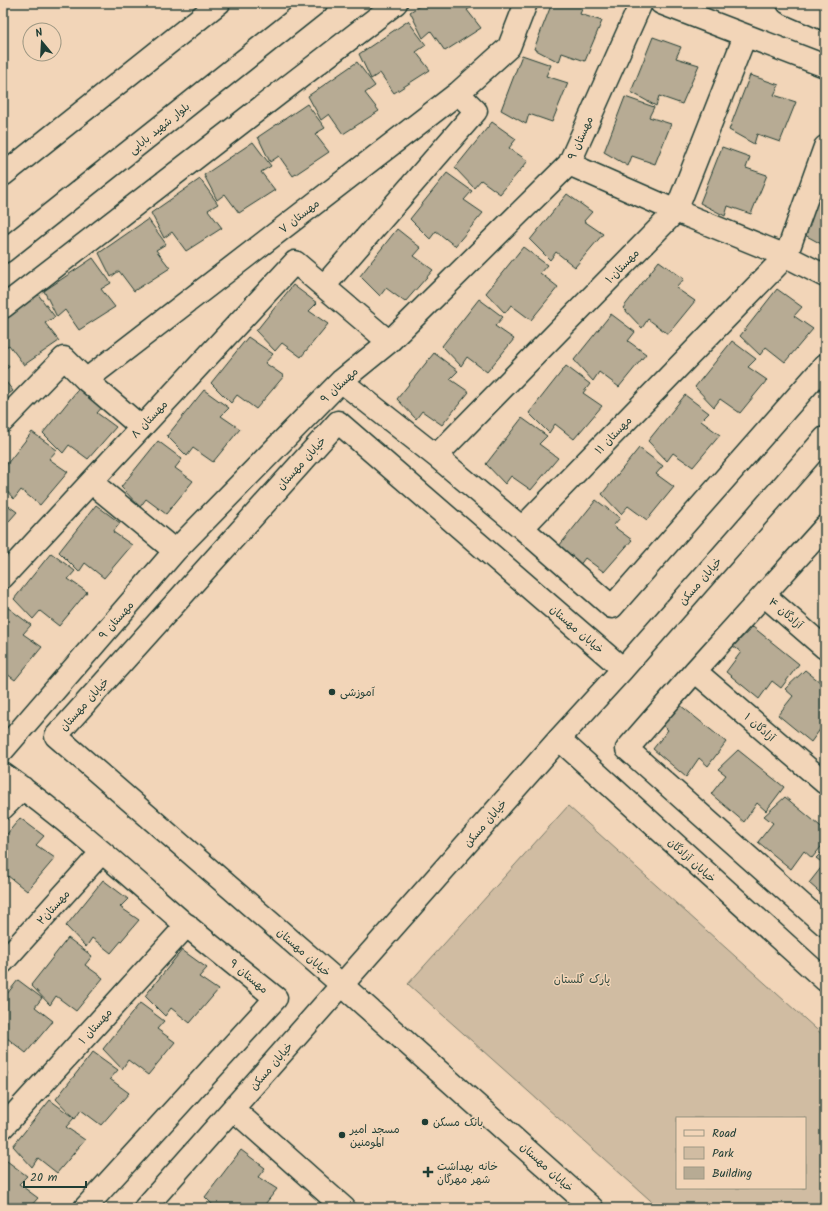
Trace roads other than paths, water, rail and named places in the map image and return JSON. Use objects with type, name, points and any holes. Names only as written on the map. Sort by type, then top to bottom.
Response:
[{"type":"street","points":[[3,175],[219,3]]},
{"type":"street","name":"بلوار شهید بابایی","points":[[3,252],[316,3]]},
{"type":"street","points":[[3,307],[396,3]]},
{"type":"street","name":"مهستان ۷","points":[[86,380],[458,93],[509,47],[526,3]]},
{"type":"street","name":"مهستان ۹","points":[[3,750],[175,551],[341,381],[389,342],[569,164],[641,3]]},
{"type":"street","points":[[661,3],[825,66]]},
{"type":"street","points":[[788,3],[825,19]]},
{"type":"street","name":"مهستان۱۰","points":[[436,456],[676,211],[745,36]]},
{"type":"street","points":[[389,342],[324,286],[476,111],[458,93]]},
{"type":"street","name":"مهستان ۱۱","points":[[522,528],[786,256],[825,147]]},
{"type":"street","points":[[569,164],[676,211],[786,256],[825,276]]},
{"type":"street","name":"مهستان ۸","points":[[3,577],[295,262],[324,286]]},
{"type":"street","points":[[3,421],[64,358],[86,380],[141,427]]},
{"type":"street","points":[[341,381],[436,456],[522,528],[612,608],[825,365]]},
{"type":"street","points":[[338,422],[341,381]]},
{"type":"street","name":"خیابان مهستان","points":[[592,1208],[342,985],[56,736],[338,422],[623,670]]},
{"type":"street","name":"خیابان مسکن","points":[[146,1208],[559,739],[623,670],[825,438]]},
{"type":"street","points":[[91,482],[175,551]]},
{"type":"street","points":[[825,527],[627,749],[825,925]]},
{"type":"street","name":"آزادگان ۴","points":[[764,595],[825,648]]},
{"type":"street","name":"آزادگان ۱","points":[[695,671],[825,783]]},
{"type":"street","name":"خیابان آزادگان","points":[[559,739],[825,980]]},
{"type":"street","name":"مهستان ۹","points":[[3,774],[23,788],[102,852],[187,925],[276,998],[85,1208]]},
{"type":"street","points":[[3,808],[23,788]]},
{"type":"street","name":"مهستان۲","points":[[3,962],[102,852]]},
{"type":"street","name":"مهستان ۱","points":[[3,1127],[187,925]]},
{"type":"street","points":[[233,1109],[331,1204]]},
{"type":"place","name":"آموزشی","points":[[332,692]]},
{"type":"place","name":"بانک مسکن","points":[[425,1122]]},
{"type":"place","name":"مسجد امیر المومنین","points":[[342,1135]]},
{"type":"place","name":"خانه بهداشت شهر مهرگان","points":[[428,1172]]},
{"type":"park label","name":"پارک گلستان","points":[[582,979]]}]
